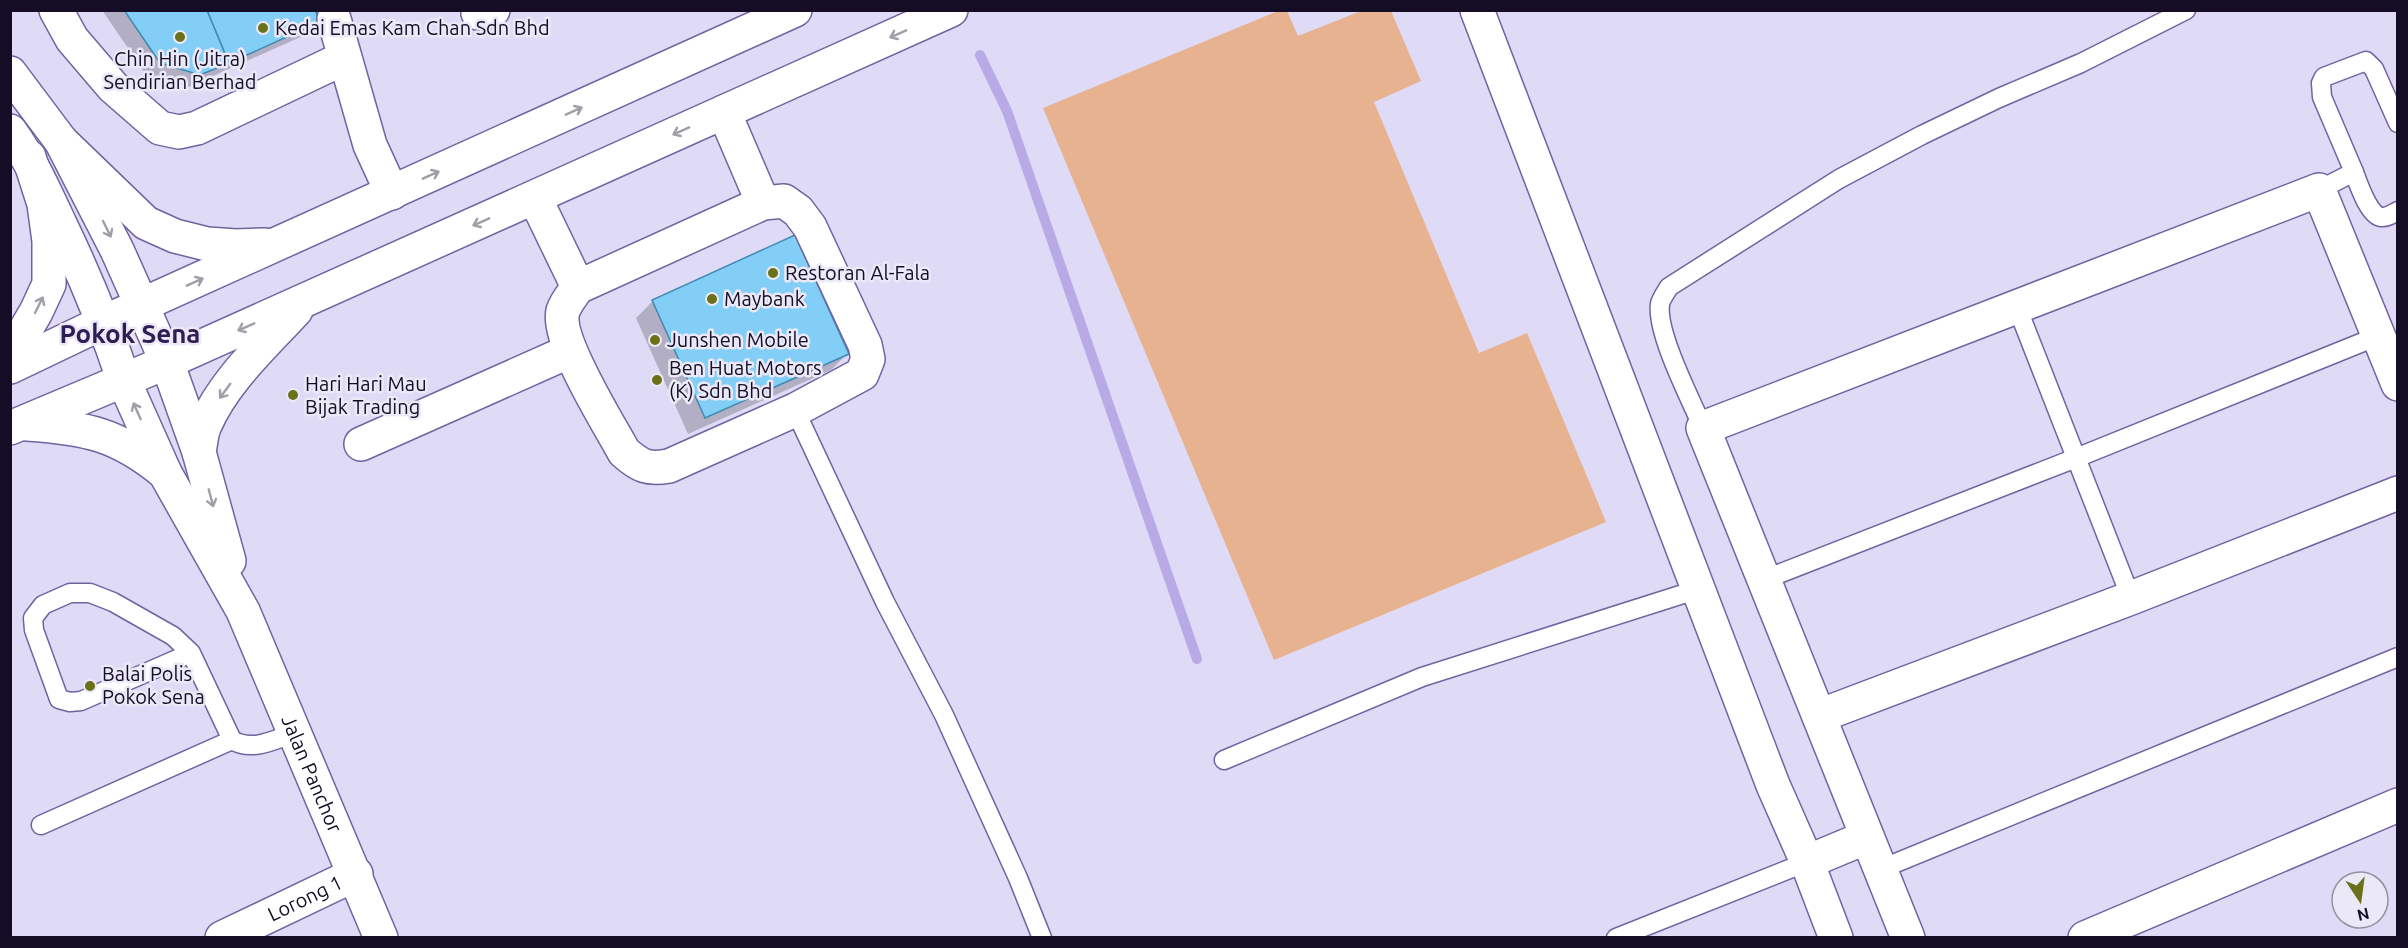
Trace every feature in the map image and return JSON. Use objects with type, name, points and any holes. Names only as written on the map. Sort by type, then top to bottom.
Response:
[{"type":"main road","points":[[56,10],[72,39],[113,87],[160,128],[179,132],[197,128],[344,58]]},
{"type":"main road","points":[[10,367],[104,322],[392,193],[760,18],[795,10]]},
{"type":"main road","points":[[15,426],[167,362],[951,10]]},
{"type":"main road","points":[[1477,10],[1773,785],[1808,862],[1836,938]]},
{"type":"main road","points":[[332,15],[370,146],[392,193]]},
{"type":"main road","points":[[10,73],[61,141],[103,220],[167,362],[199,452],[243,611]]},
{"type":"main road","points":[[724,112],[763,203]]},
{"type":"main road","points":[[10,131],[29,158],[82,268],[104,322],[124,381],[165,473],[243,611]]},
{"type":"main road","points":[[61,141],[146,223],[175,236],[207,244],[236,246],[278,244]]},
{"type":"main road","points":[[10,356],[36,312],[49,284],[49,241],[44,204],[29,158]]},
{"type":"main road","points":[[1908,938],[1703,428],[2319,190],[2397,384]]},
{"type":"main road","points":[[535,198],[578,287]]},
{"type":"main road","points":[[784,201],[798,211],[810,226],[865,345],[868,359],[862,374],[795,410],[669,466],[652,469],[635,462],[624,452],[570,351],[562,324],[563,311],[578,287],[763,203],[784,201]]},
{"type":"main road","points":[[199,452],[204,427],[215,406],[248,363],[306,300]]},
{"type":"main road","points":[[361,444],[570,351]]},
{"type":"main road","points":[[15,426],[63,426],[109,437],[130,447],[165,473]]},
{"type":"main road","points":[[1819,716],[2131,598],[2397,492]]},
{"type":"main road","name":"Jalan Panchor","points":[[243,611],[356,874],[381,938]]},
{"type":"main road","points":[[2085,938],[2397,805]]},
{"type":"main road","points":[[1808,862],[1867,837]]},
{"type":"main road","name":"Lorong 1","points":[[222,938],[356,874]]},
{"type":"lane","points":[[1703,428],[1661,322],[1660,303],[1669,287],[1839,179],[1922,135],[1999,98],[2081,63],[2186,10]]},
{"type":"lane","points":[[2397,123],[2371,64],[2366,62],[2324,77],[2321,83],[2322,97],[2368,205],[2378,216],[2383,217],[2397,211]]},
{"type":"lane","points":[[2319,190],[2354,172]]},
{"type":"lane","points":[[2017,307],[2131,598]]},
{"type":"lane","points":[[1763,580],[2076,458],[2378,336]]},
{"type":"lane","points":[[795,410],[885,602],[944,716],[1018,878],[1042,938]]},
{"type":"lane","points":[[1224,759],[1422,677],[1699,589]]},
{"type":"lane","points":[[191,653],[81,701],[69,702],[59,699],[34,630],[33,618],[43,605],[70,593],[90,593],[142,617],[173,636],[191,653],[232,740],[240,745],[258,745],[294,733]]},
{"type":"lane","points":[[1881,869],[2397,657]]},
{"type":"lane","points":[[41,825],[232,740]]},
{"type":"lane","points":[[1616,938],[1808,862]]},
{"type":"shaded area","points":[[1278,11],[1287,11],[1298,36],[1361,11],[1391,11],[1421,81],[1374,102],[1479,353],[1527,333],[1606,522],[1274,660],[1043,108]]},
{"type":"building","name":"Chin Hin (Jitra) Sendirian Berhad","points":[[124,10],[207,10],[229,63],[200,75],[160,63]]},
{"type":"building","points":[[207,10],[315,10],[320,22],[229,63]]},
{"type":"building","points":[[795,235],[849,354],[705,418],[652,300]]},
{"type":"waterway","points":[[980,55],[1007,111],[1197,659]]},
{"type":"place","name":"Kedai Emas Kam Chan Sdn Bhd","points":[[263,28]]},
{"type":"place","name":"Chin Hin (Jitra) Sendirian Berhad","points":[[180,37]]},
{"type":"place","name":"Restoran Al-Fala","points":[[773,273]]},
{"type":"place","name":"Maybank","points":[[712,299]]},
{"type":"place","name":"Junshen Mobile","points":[[655,340]]},
{"type":"place","name":"Ben Huat Motors (K) Sdn Bhd","points":[[657,380]]},
{"type":"place","name":"Hari Hari Mau Bijak Trading","points":[[293,395]]},
{"type":"place","name":"Balai Polis Pokok Sena","points":[[90,686]]},
{"type":"district","name":"Pokok Sena","points":[[130,334]]}]
